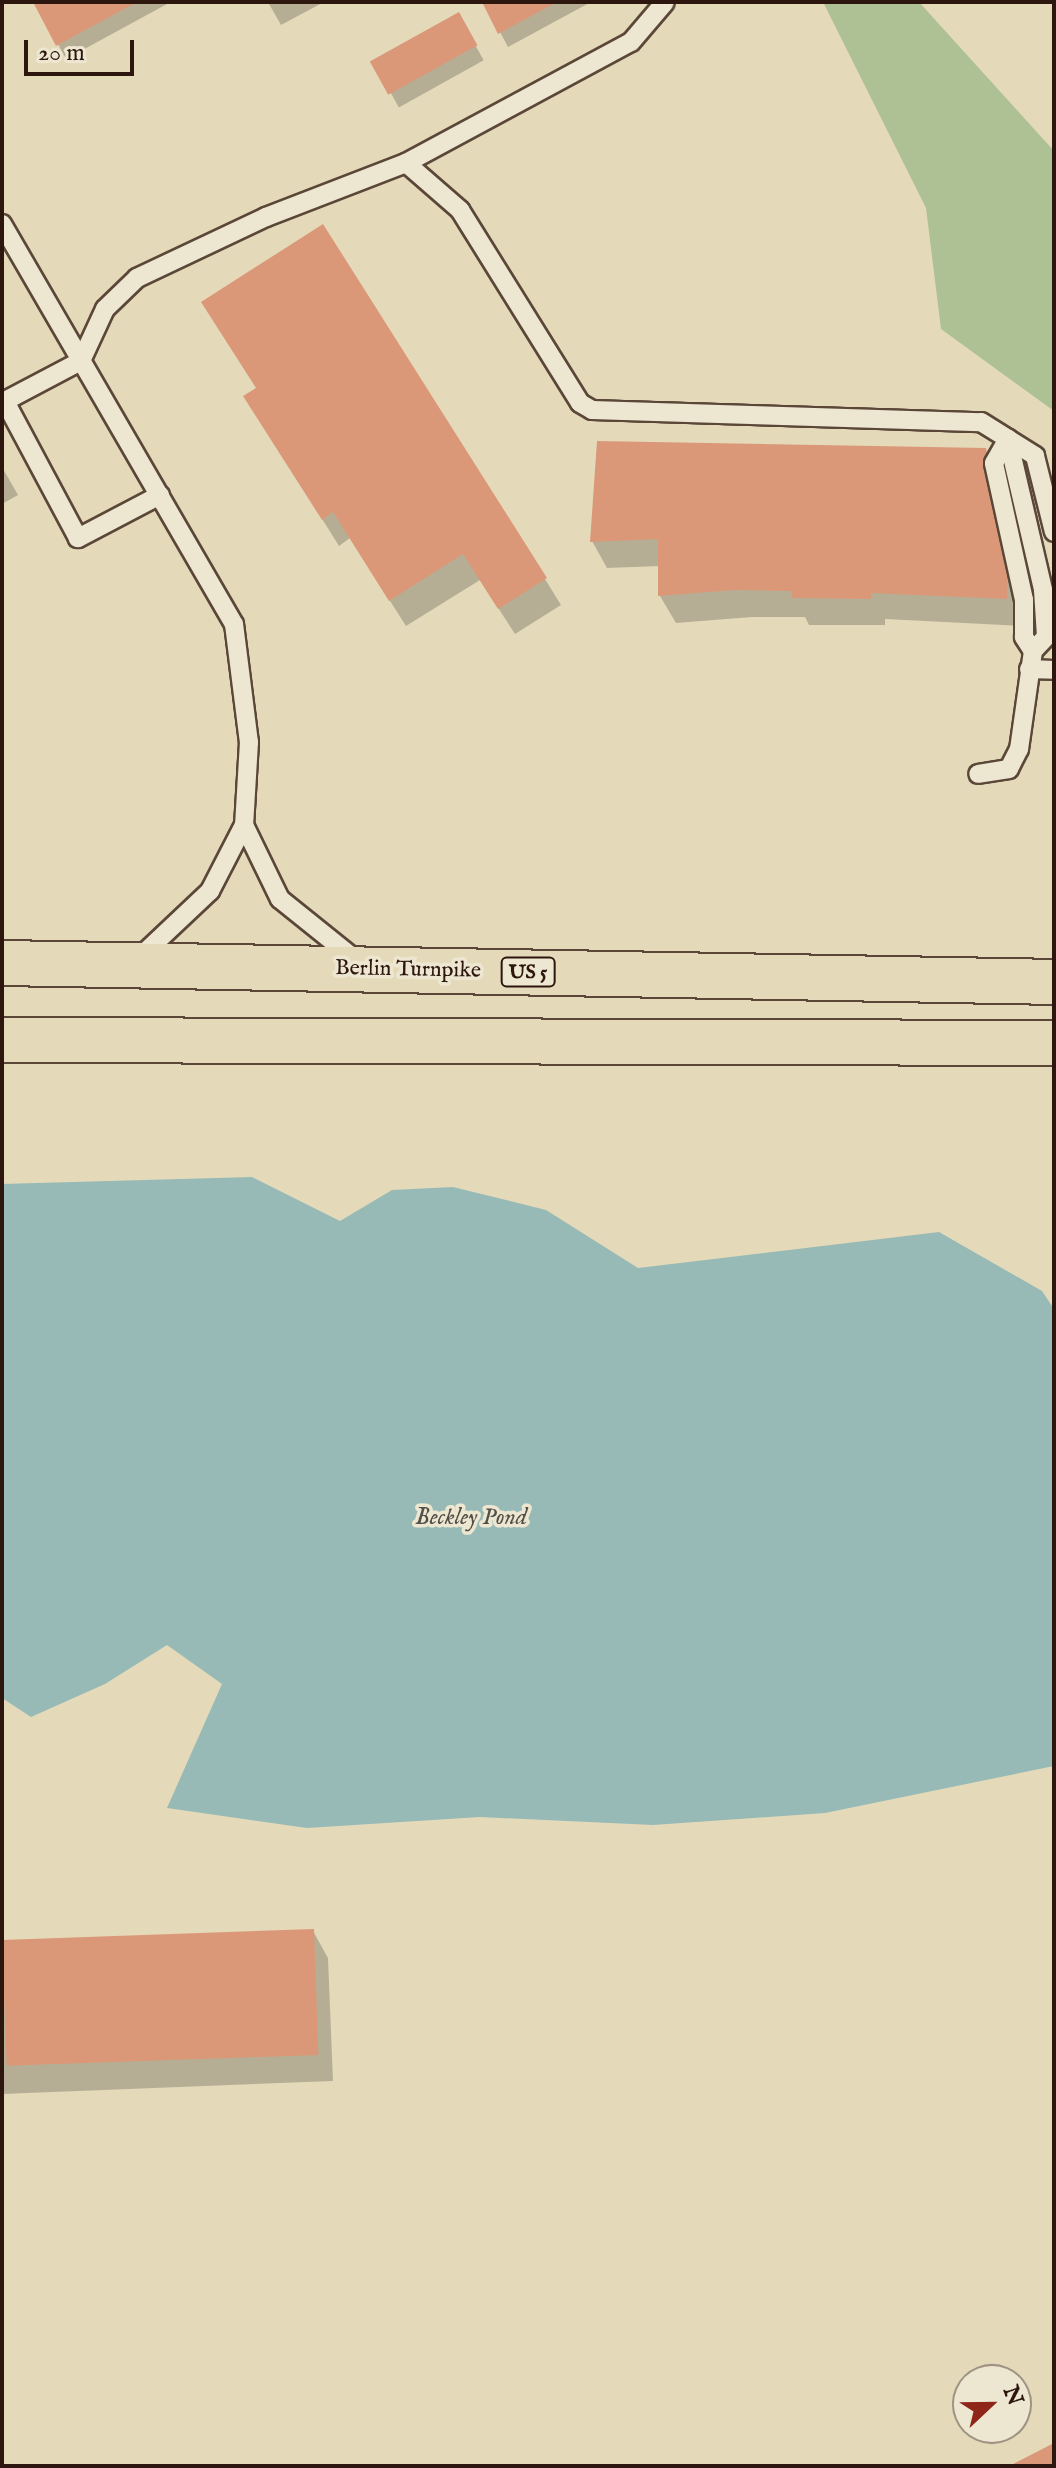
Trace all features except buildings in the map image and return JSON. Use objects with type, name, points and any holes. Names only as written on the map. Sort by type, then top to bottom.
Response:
[{"type":"highway","name":"Berlin Turnpike","points":[[2,963],[1054,982]]},
{"type":"highway","points":[[2,1040],[1054,1043]]},
{"type":"lane","points":[[160,495],[78,538],[5,401],[81,361],[105,309],[137,278],[291,206],[406,163],[631,42],[665,2]]},
{"type":"lane","points":[[406,163],[460,210],[580,403],[592,410],[981,422],[1035,456],[1054,532]]},
{"type":"lane","points":[[2,224],[234,624],[249,742],[244,825],[210,891],[130,965]]},
{"type":"lane","points":[[978,774],[1009,769],[1019,749],[1031,660],[1046,637],[1043,590],[1008,439]]},
{"type":"lane","points":[[1031,660],[1054,670]]},
{"type":"lane","points":[[244,825],[280,899],[313,933],[370,969]]},
{"type":"green space","points":[[823,2],[919,2],[1054,151],[1054,411],[941,329],[926,208]]},
{"type":"water","name":"Beckley Pond","points":[[252,1177],[340,1221],[392,1190],[453,1187],[546,1210],[638,1268],[939,1232],[1042,1291],[1054,1309],[1054,1766],[825,1813],[653,1825],[480,1817],[307,1828],[167,1808],[222,1684],[167,1645],[105,1684],[31,1717],[2,1698],[2,1184]]}]
